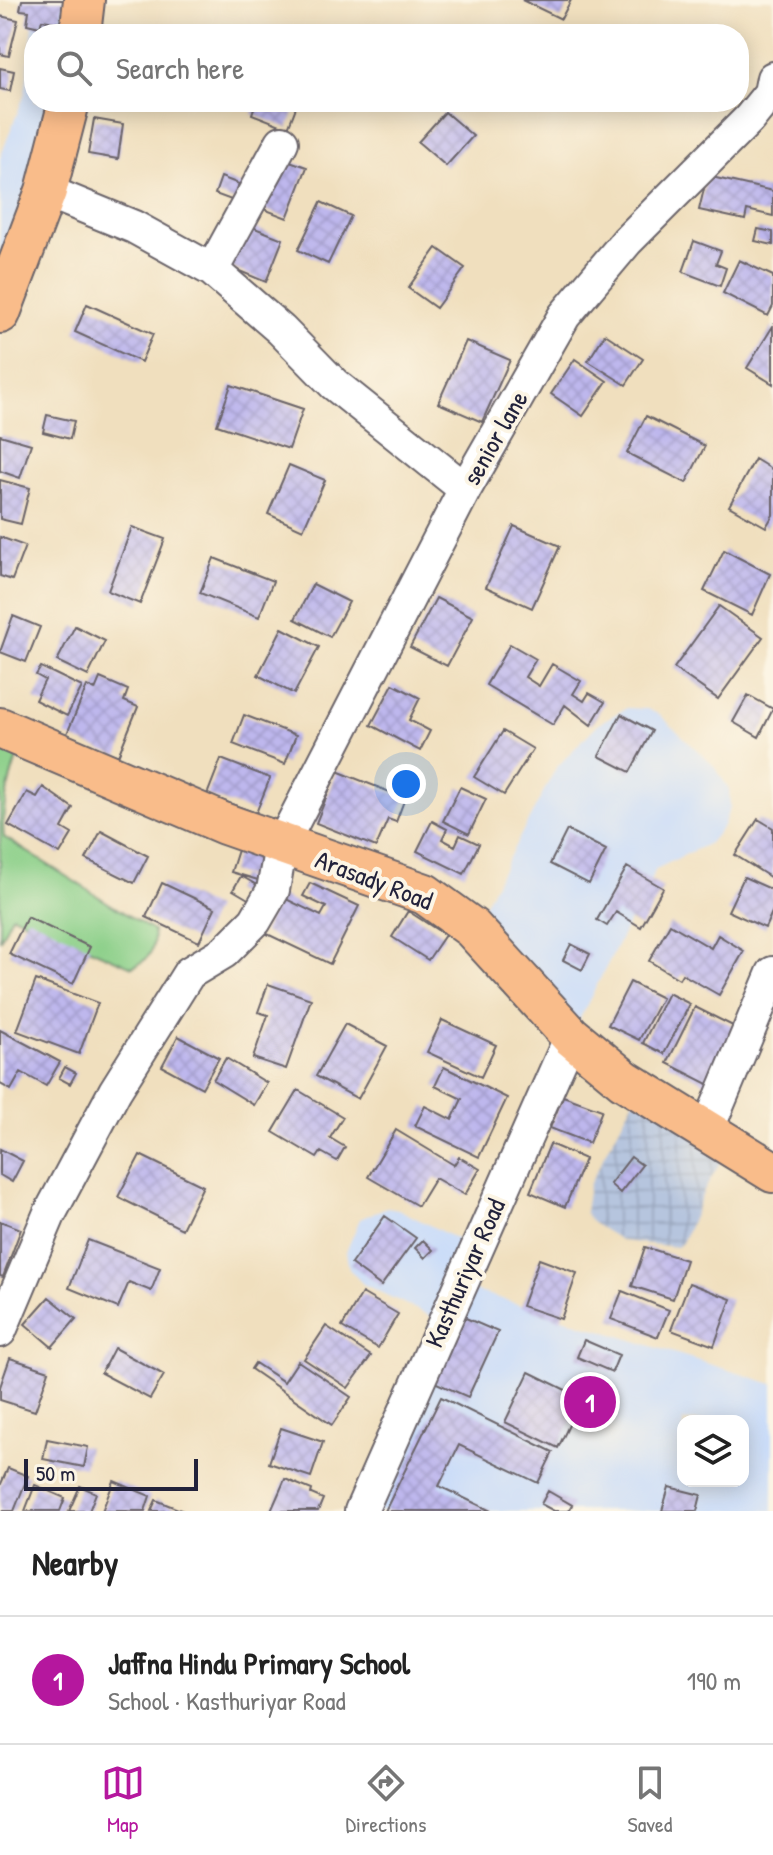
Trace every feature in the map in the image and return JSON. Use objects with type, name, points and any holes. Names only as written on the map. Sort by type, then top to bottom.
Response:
[{"type":"main road","points":[[81,24],[84,0]]},
{"type":"main road","points":[[0,313],[46,191],[66,112]]},
{"type":"main road","name":"Arasady Road","points":[[0,728],[281,846],[425,894],[460,917],[493,948],[571,1036],[624,1080],[773,1172]]},
{"type":"street","name":"senior lane","points":[[0,1331],[49,1215],[115,1091],[189,973],[224,952],[255,921],[273,890],[281,846],[465,489],[564,316],[627,241],[761,125],[773,78]]},
{"type":"street","points":[[212,270],[282,142]]},
{"type":"street","points":[[46,191],[134,227],[212,270],[281,330],[334,384],[465,489]]},
{"type":"street","points":[[706,1133],[773,973]]},
{"type":"street","name":"Kasthuriyar Road","points":[[361,1511],[571,1036]]},
{"type":"shaded area","points":[[36,0],[84,0],[81,24],[33,24]]},
{"type":"shaded area","points":[[24,96],[24,112],[66,112],[0,313],[0,158]]},
{"type":"shaded area","points":[[627,708],[647,709],[660,715],[713,765],[729,789],[730,807],[723,826],[709,843],[656,869],[571,1036],[472,928],[556,768],[599,723]]},
{"type":"shaded area","points":[[639,1090],[729,1147],[703,1193],[682,1243],[677,1247],[622,1241],[591,1222],[585,1212],[589,1185]]},
{"type":"shaded area","points":[[387,1207],[398,1209],[466,1244],[460,1286],[773,1384],[773,1511],[361,1511],[443,1322],[363,1284],[349,1269],[346,1252],[360,1219]]},
{"type":"green space","points":[[0,728],[23,740],[6,800],[4,837],[153,931],[152,949],[138,965],[132,967],[12,915],[0,940]]},
{"type":"building","points":[[22,0],[64,0],[60,23],[42,20],[41,24],[27,24],[29,11],[20,10]]},
{"type":"building","points":[[522,0],[571,0],[561,19]]},
{"type":"building","points":[[0,16],[18,20],[9,56],[0,54]]},
{"type":"building","points":[[0,68],[14,71],[10,91],[0,89]]},
{"type":"building","points":[[253,112],[294,112],[288,128]]},
{"type":"building","points":[[445,112],[473,136],[446,166],[418,142]]},
{"type":"building","points":[[94,119],[123,124],[118,159],[88,154]]},
{"type":"building","points":[[281,158],[307,167],[287,218],[261,208]]},
{"type":"building","points":[[707,176],[773,191],[773,216],[747,210],[745,220],[699,210]]},
{"type":"building","points":[[221,177],[249,188],[242,204],[215,194]]},
{"type":"building","points":[[321,202],[351,216],[328,264],[298,250]]},
{"type":"building","points":[[247,225],[283,239],[266,282],[230,267]]},
{"type":"building","points":[[758,229],[773,232],[773,245],[755,241]]},
{"type":"building","points":[[694,241],[721,251],[716,264],[726,268],[720,286],[683,272]]},
{"type":"building","points":[[437,248],[465,268],[436,308],[408,288]]},
{"type":"building","points":[[739,260],[773,276],[773,306],[768,316],[723,293]]},
{"type":"building","points":[[87,304],[153,334],[141,362],[75,332]]},
{"type":"building","points":[[773,326],[773,384],[747,368]]},
{"type":"building","points":[[605,334],[643,359],[626,385],[588,361]]},
{"type":"building","points":[[466,341],[510,360],[482,422],[438,403]]},
{"type":"building","points":[[575,359],[607,381],[583,416],[551,394]]},
{"type":"building","points":[[231,385],[303,409],[289,449],[217,425]]},
{"type":"building","points":[[47,415],[74,421],[70,439],[43,432]]},
{"type":"building","points":[[646,416],[705,446],[686,483],[627,453]]},
{"type":"building","points":[[0,435],[31,444],[20,478],[0,471]]},
{"type":"building","points":[[755,459],[773,470],[773,515],[766,527],[729,506]]},
{"type":"building","points":[[289,465],[325,480],[303,530],[268,514]]},
{"type":"building","points":[[0,480],[30,488],[21,524],[0,519]]},
{"type":"building","points":[[514,526],[560,546],[532,608],[486,587]]},
{"type":"building","points":[[132,527],[165,539],[140,604],[108,591]]},
{"type":"building","points":[[0,537],[25,546],[12,580],[0,576]]},
{"type":"building","points":[[724,550],[770,574],[752,615],[704,591]]},
{"type":"building","points":[[214,558],[273,581],[259,617],[200,593]]},
{"type":"building","points":[[313,584],[349,602],[330,637],[295,619]]},
{"type":"building","points":[[436,598],[473,617],[447,666],[410,647]]},
{"type":"building","points":[[719,606],[763,637],[718,699],[674,668]]},
{"type":"building","points":[[13,616],[40,627],[26,662],[0,652]]},
{"type":"building","points":[[75,626],[105,641],[88,676],[57,661]]},
{"type":"building","points":[[282,628],[319,647],[294,694],[258,675]]},
{"type":"building","points":[[510,644],[536,659],[525,677],[539,686],[552,664],[581,681],[573,694],[584,701],[589,693],[605,702],[591,725],[565,705],[553,725],[486,685]]},
{"type":"building","points":[[41,667],[82,687],[67,716],[35,700],[45,680],[36,675]]},
{"type":"building","points":[[100,678],[128,690],[124,701],[138,707],[118,756],[66,736],[87,686],[95,690]]},
{"type":"building","points":[[393,684],[420,698],[409,720],[430,731],[420,751],[371,725]]},
{"type":"building","points":[[748,695],[773,709],[759,737],[733,722]]},
{"type":"building","points":[[621,714],[652,731],[630,772],[599,756]]},
{"type":"building","points":[[244,715],[296,735],[285,764],[233,744]]},
{"type":"building","points":[[503,731],[533,749],[504,795],[474,777]]},
{"type":"building","points":[[221,759],[270,778],[256,813],[207,795]]},
{"type":"building","points":[[337,771],[405,798],[396,822],[388,819],[376,847],[316,823]]},
{"type":"building","points":[[43,787],[73,808],[62,828],[72,834],[60,854],[8,825],[27,792],[37,797]]},
{"type":"building","points":[[460,787],[486,799],[469,834],[443,821]]},
{"type":"building","points":[[758,819],[773,828],[773,879],[735,855]]},
{"type":"building","points":[[432,821],[447,829],[442,839],[455,846],[460,835],[479,844],[464,874],[417,851]]},
{"type":"building","points":[[567,830],[606,850],[589,884],[550,864]]},
{"type":"building","points":[[101,831],[148,856],[134,883],[86,859]]},
{"type":"building","points":[[238,850],[265,858],[258,880],[231,872]]},
{"type":"building","points":[[627,867],[663,888],[641,927],[616,912],[607,926],[597,920]]},
{"type":"building","points":[[241,876],[264,889],[255,903],[233,890]]},
{"type":"building","points":[[744,877],[773,890],[773,910],[765,928],[728,911]]},
{"type":"building","points":[[162,883],[215,908],[199,942],[146,917]]},
{"type":"building","points":[[310,883],[359,906],[330,964],[263,932],[280,896],[321,916],[326,907],[303,896]]},
{"type":"building","points":[[408,911],[445,935],[428,960],[392,937]]},
{"type":"building","points":[[27,917],[90,947],[73,984],[9,954]]},
{"type":"building","points":[[670,924],[711,948],[718,935],[744,951],[719,995],[682,974],[679,979],[649,961]]},
{"type":"building","points":[[571,944],[590,954],[582,970],[563,960]]},
{"type":"building","points":[[36,980],[98,1003],[79,1054],[17,1031]]},
{"type":"building","points":[[630,982],[662,998],[639,1040],[608,1025]]},
{"type":"building","points":[[268,984],[311,999],[286,1069],[253,1058],[268,1015],[258,1012]]},
{"type":"building","points":[[668,993],[690,1004],[664,1054],[643,1043]]},
{"type":"building","points":[[695,1007],[739,1029],[710,1085],[667,1063]]},
{"type":"building","points":[[442,1020],[496,1045],[481,1077],[427,1052]]},
{"type":"building","points":[[345,1024],[387,1046],[358,1099],[316,1076]]},
{"type":"building","points":[[0,1030],[60,1062],[46,1086],[21,1072],[11,1090],[0,1084]]},
{"type":"building","points":[[178,1036],[219,1058],[202,1088],[162,1066]]},
{"type":"building","points":[[226,1058],[267,1083],[254,1105],[213,1080]]},
{"type":"building","points":[[65,1067],[76,1073],[70,1084],[59,1078]]},
{"type":"building","points":[[444,1067],[507,1098],[479,1157],[415,1126],[425,1106],[452,1120],[462,1099],[435,1086]]},
{"type":"building","points":[[298,1090],[343,1117],[330,1138],[345,1147],[337,1161],[321,1152],[317,1158],[273,1132]]},
{"type":"building","points":[[563,1096],[602,1110],[589,1143],[550,1128]]},
{"type":"building","points":[[396,1130],[454,1165],[459,1157],[480,1169],[465,1195],[435,1178],[418,1206],[368,1177]]},
{"type":"building","points":[[550,1144],[585,1159],[565,1207],[530,1192]]},
{"type":"building","points":[[0,1149],[23,1161],[12,1182],[0,1175]]},
{"type":"building","points":[[140,1155],[203,1186],[182,1229],[118,1197]]},
{"type":"building","points":[[631,1157],[642,1165],[620,1193],[610,1184]]},
{"type":"building","points":[[385,1216],[416,1238],[381,1286],[351,1264]]},
{"type":"building","points":[[0,1221],[21,1229],[3,1277],[0,1276]]},
{"type":"building","points":[[88,1240],[160,1268],[151,1291],[129,1282],[118,1308],[69,1288]]},
{"type":"building","points":[[423,1240],[433,1250],[425,1258],[415,1248]]},
{"type":"building","points":[[645,1247],[686,1260],[673,1299],[632,1286]]},
{"type":"building","points":[[539,1259],[577,1273],[561,1319],[522,1306]]},
{"type":"building","points":[[689,1283],[731,1299],[714,1346],[671,1330]]},
{"type":"building","points":[[622,1291],[669,1310],[658,1337],[611,1319]]},
{"type":"building","points":[[362,1293],[398,1314],[378,1348],[342,1327]]},
{"type":"building","points":[[49,1297],[76,1319],[52,1347],[25,1324]]},
{"type":"building","points":[[461,1316],[498,1332],[468,1397],[432,1381]]},
{"type":"building","points":[[326,1326],[371,1356],[348,1388],[304,1359]]},
{"type":"building","points":[[584,1340],[619,1355],[612,1372],[577,1357]]},
{"type":"building","points":[[114,1348],[164,1375],[150,1399],[101,1373]]},
{"type":"building","points":[[10,1358],[49,1371],[35,1411],[0,1400],[0,1387]]},
{"type":"building","points":[[298,1361],[351,1397],[332,1425],[251,1369],[255,1363],[284,1382]]},
{"type":"building","points":[[529,1372],[582,1398],[558,1448],[505,1422]]},
{"type":"building","points":[[441,1397],[553,1452],[538,1483],[459,1445],[439,1486],[491,1511],[385,1511]]},
{"type":"building","points":[[281,1428],[323,1442],[311,1477],[269,1463]]},
{"type":"building","points":[[47,1439],[88,1447],[84,1467],[43,1459]]},
{"type":"building","points":[[8,1468],[28,1476],[14,1511],[0,1511],[0,1486]]},
{"type":"building","points":[[285,1479],[312,1490],[311,1494],[323,1499],[318,1511],[271,1511]]},
{"type":"building","points":[[114,1481],[150,1496],[145,1511],[102,1511]]},
{"type":"building","points":[[35,1485],[65,1498],[60,1511],[25,1511]]},
{"type":"building","points":[[80,1486],[96,1493],[89,1511],[69,1511]]},
{"type":"building","points":[[669,1487],[701,1495],[697,1511],[662,1511]]},
{"type":"building","points":[[548,1491],[572,1505],[569,1511],[554,1511],[541,1504]]},
{"type":"building","points":[[156,1500],[183,1511],[151,1511]]},
{"type":"place","name":"Jaffna Hindu Primary School","points":[[590,1402]]}]
